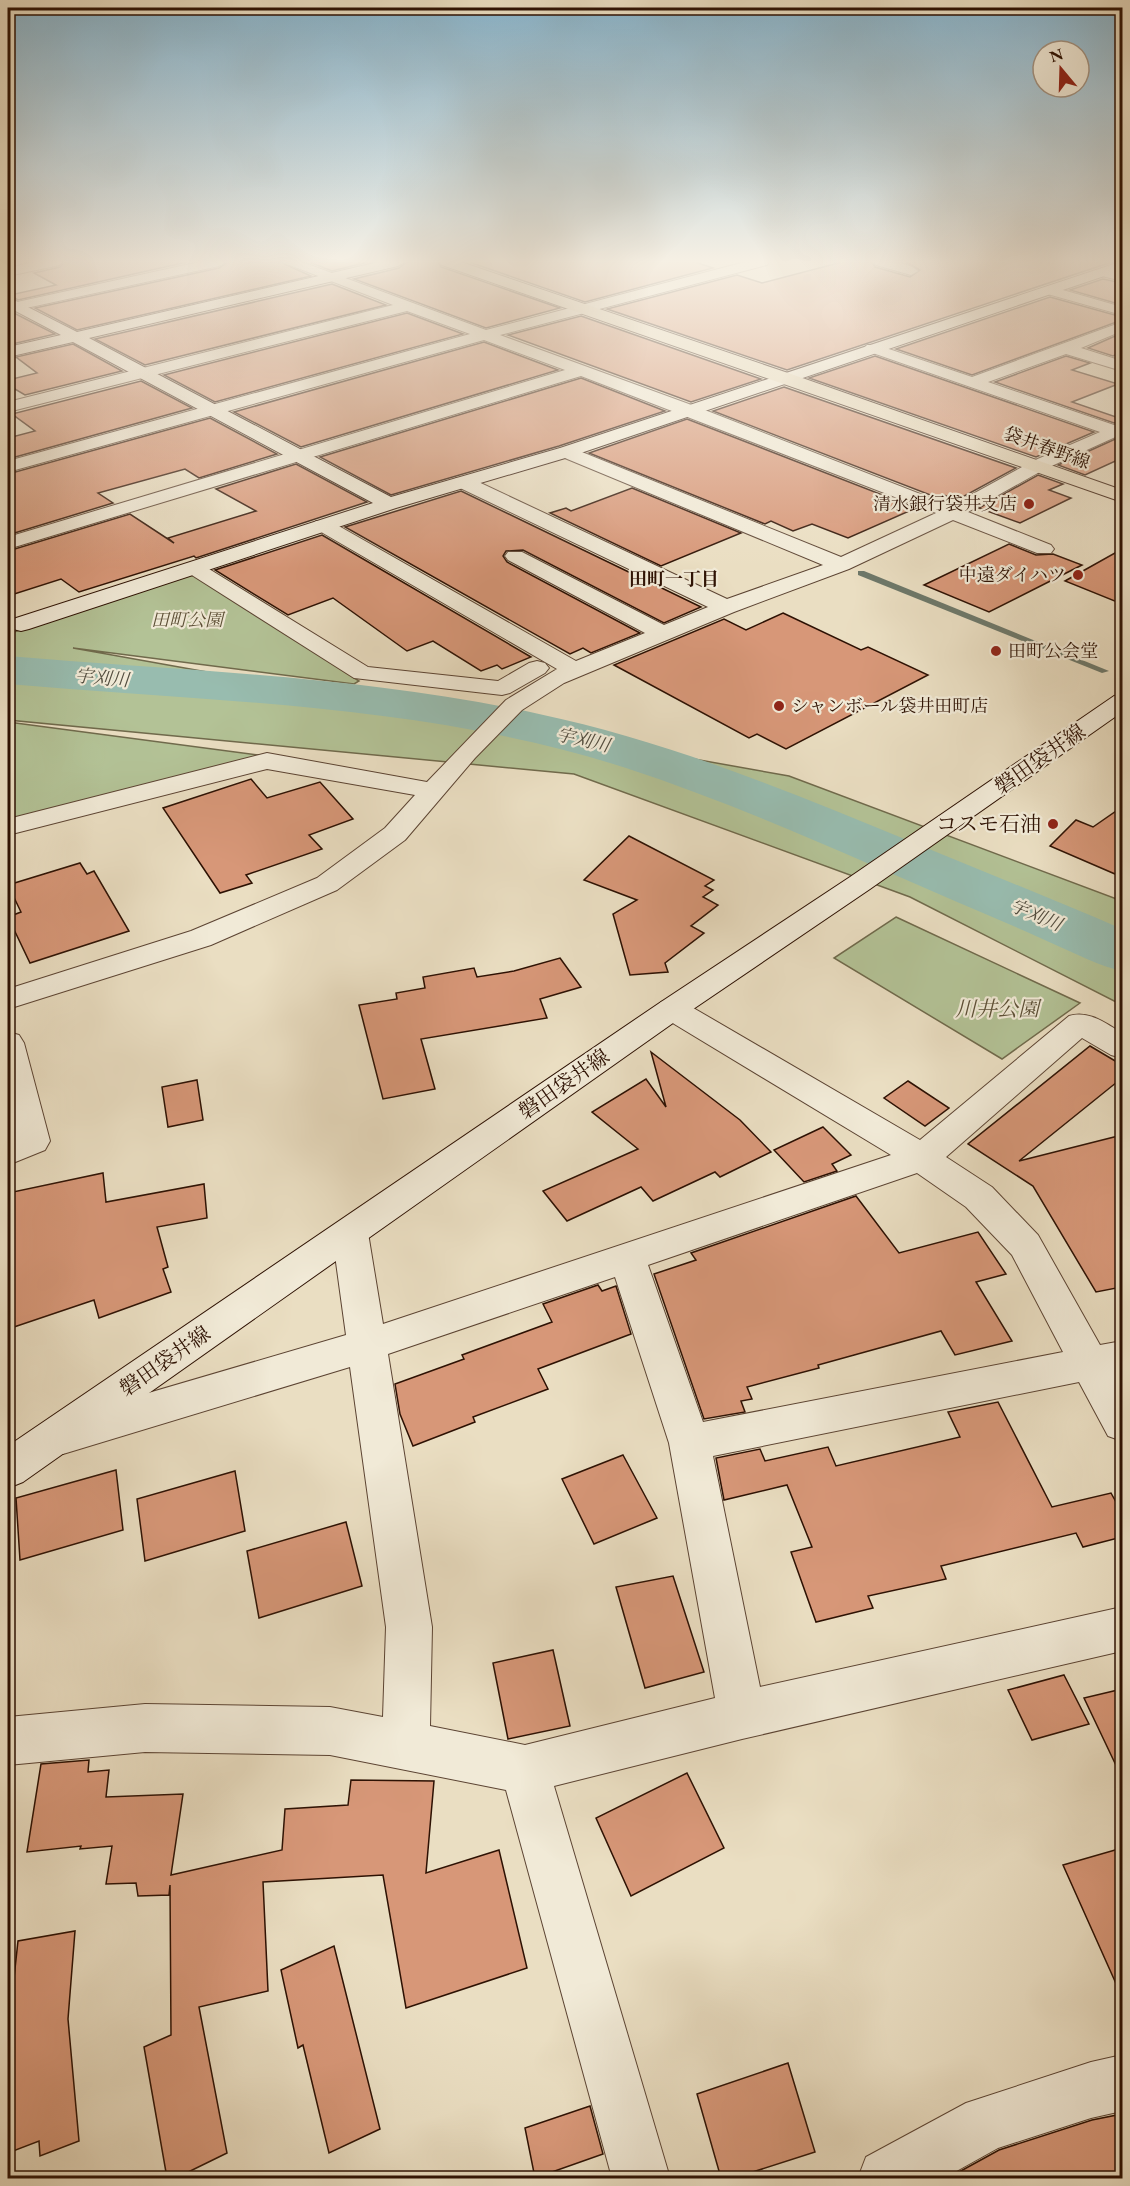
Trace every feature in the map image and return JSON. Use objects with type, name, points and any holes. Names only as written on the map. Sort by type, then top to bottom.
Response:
[{"type":"main road","name":"袋井春野線","points":[[747,364],[1122,495]]},
{"type":"street","points":[[125,364],[389,504]]},
{"type":"street","points":[[8,407],[179,364]]},
{"type":"street","points":[[8,467],[384,364]]},
{"type":"street","points":[[562,364],[691,411],[1044,549]]},
{"type":"street","points":[[14,623],[194,568],[389,504],[566,452],[824,364]]},
{"type":"street","points":[[919,364],[1119,429]]},
{"type":"street","points":[[972,382],[1023,364]]},
{"type":"street","points":[[8,543],[579,371]]},
{"type":"street","points":[[194,568],[362,673],[502,688],[664,634],[726,607],[842,565],[952,513],[1039,465],[1119,429]]},
{"type":"street","points":[[566,452],[842,565]]},
{"type":"street","points":[[464,482],[726,607]]},
{"type":"street","points":[[322,525],[562,669]]},
{"type":"street","points":[[515,556],[664,634]]},
{"type":"street","points":[[8,999],[201,938],[327,884],[395,834],[466,753],[514,705],[562,669]]},
{"type":"street","name":"磐田袋井線","points":[[8,1469],[672,1009],[860,883],[1122,701]]},
{"type":"street","points":[[8,827],[267,761],[433,791]]},
{"type":"street","points":[[672,1009],[885,1134],[979,1197],[1025,1245],[1106,1359],[1122,1423]]},
{"type":"street","points":[[51,1439],[368,1345],[922,1158],[1080,1023],[1122,1047]]},
{"type":"street","points":[[8,1042],[33,1141],[8,1152]]},
{"type":"street","points":[[350,1233],[409,1627],[406,1745]]},
{"type":"street","points":[[627,1258],[690,1443],[742,1715]]},
{"type":"street","points":[[690,1443],[1106,1359]]},
{"type":"street","points":[[8,1741],[145,1728],[330,1731],[525,1769],[742,1715],[1122,1629]]},
{"type":"street","points":[[525,1769],[641,2178]]},
{"type":"street","points":[[886,2178],[986,2123],[1091,2090],[1122,2083]]},
{"type":"green space","name":"田町公園","points":[[188,575],[198,576],[359,681],[354,684],[73,648],[789,776],[1122,901],[1122,1005],[910,897],[574,774],[8,720],[8,634]]},
{"type":"green space","points":[[8,722],[266,756],[8,821]]},
{"type":"green space","name":"川井公園","points":[[896,917],[1080,1003],[1002,1059],[834,958]]},
{"type":"building","points":[[25,364],[109,364],[122,371],[25,395],[8,385],[8,380],[37,373]]},
{"type":"building","points":[[207,364],[354,364],[215,402],[164,375]]},
{"type":"building","points":[[405,364],[542,364],[558,370],[301,447],[234,412]]},
{"type":"building","points":[[587,364],[718,364],[761,379],[691,402]]},
{"type":"building","points":[[769,364],[805,364],[787,370]]},
{"type":"building","points":[[851,364],[898,364],[1094,432],[1036,457],[809,378]]},
{"type":"building","points":[[940,364],[1002,364],[972,375]]},
{"type":"building","points":[[1044,364],[1087,364],[1072,370],[1118,384],[1072,402],[1122,419],[1122,421],[1114,423],[995,382]]},
{"type":"building","points":[[581,378],[665,411],[559,446],[391,495],[320,457]]},
{"type":"building","points":[[141,381],[192,408],[8,459],[8,438],[35,431],[12,414]]},
{"type":"building","points":[[784,387],[1016,468],[957,500],[944,495],[938,498],[713,411]]},
{"type":"building","points":[[210,418],[277,454],[199,478],[185,469],[98,493],[113,503],[8,535],[8,474]]},
{"type":"building","points":[[687,419],[916,508],[848,538],[812,524],[793,531],[771,521],[765,524],[589,453]]},
{"type":"building","points":[[1122,436],[1122,458],[1085,475],[1058,465]]},
{"type":"building","points":[[296,464],[367,502],[196,558],[194,556],[79,592],[61,579],[8,596],[8,551],[130,514],[174,543],[168,538],[256,511],[216,489]]},
{"type":"building","name":"清水銀行袋井支店","points":[[1038,475],[1063,484],[1049,490],[1071,498],[1020,523],[979,508]]},
{"type":"building","points":[[632,488],[741,533],[661,566],[550,513],[566,508],[571,511]]},
{"type":"building","points":[[461,491],[701,607],[664,623],[523,550],[506,551],[503,556],[507,562],[640,633],[591,653],[583,648],[570,654],[345,527]]},
{"type":"building","points":[[322,535],[531,657],[502,669],[497,665],[481,671],[433,641],[407,651],[333,598],[288,615],[215,570]]},
{"type":"building","points":[[1009,544],[1036,555],[1053,554],[1082,565],[989,612],[924,585]]},
{"type":"building","points":[[1122,549],[1122,604],[1065,581]]},
{"type":"building","name":"シャンボール袋井田町店","points":[[783,613],[861,650],[868,647],[928,675],[786,749],[757,734],[749,738],[614,665],[724,619],[746,630]]},
{"type":"building","points":[[251,779],[267,798],[320,782],[353,819],[309,835],[322,849],[246,875],[252,883],[220,893],[163,808]]},
{"type":"building","points":[[1122,807],[1122,877],[1050,846],[1076,820],[1093,827]]},
{"type":"building","points":[[629,836],[714,880],[705,886],[713,890],[703,897],[718,905],[691,926],[704,933],[665,963],[668,972],[630,975],[613,914],[637,900],[584,880]]},
{"type":"building","points":[[80,863],[87,874],[94,871],[129,931],[30,963],[8,917],[21,912],[8,885]]},
{"type":"building","points":[[560,958],[581,987],[540,999],[547,1018],[421,1039],[435,1089],[383,1099],[359,1005],[397,999],[396,993],[425,988],[423,977],[474,968],[477,977],[514,971]]},
{"type":"building","points":[[1090,1046],[1122,1065],[1122,1078],[1019,1161],[1122,1135],[1122,1287],[1096,1292],[1033,1186],[968,1144]]},
{"type":"building","points":[[651,1052],[740,1120],[771,1152],[720,1177],[715,1172],[653,1201],[641,1187],[567,1221],[543,1191],[638,1149],[592,1112],[646,1079],[666,1107]]},
{"type":"building","points":[[197,1080],[203,1120],[168,1127],[162,1087]]},
{"type":"building","points":[[908,1081],[949,1108],[925,1126],[884,1098]]},
{"type":"building","points":[[823,1127],[851,1155],[832,1164],[837,1171],[804,1182],[774,1150]]},
{"type":"building","points":[[103,1173],[106,1202],[204,1184],[207,1218],[157,1227],[168,1267],[163,1269],[171,1292],[99,1318],[94,1300],[14,1327],[8,1299],[8,1193]]},
{"type":"building","points":[[856,1196],[899,1253],[978,1232],[1006,1274],[976,1282],[1012,1341],[955,1355],[941,1331],[747,1387],[752,1399],[741,1401],[745,1412],[704,1419],[654,1274],[696,1260],[691,1253]]},
{"type":"building","points":[[598,1285],[602,1291],[616,1286],[631,1334],[538,1369],[548,1389],[473,1417],[475,1422],[413,1446],[400,1414],[395,1384],[464,1359],[462,1355],[552,1322],[543,1304]]},
{"type":"building","points":[[998,1402],[1052,1507],[1111,1493],[1122,1513],[1122,1537],[1083,1547],[1076,1533],[941,1566],[946,1579],[868,1596],[873,1608],[816,1622],[791,1552],[812,1547],[787,1485],[724,1500],[716,1458],[760,1449],[765,1461],[828,1447],[836,1466],[960,1437],[948,1412]]},
{"type":"building","points":[[623,1455],[657,1518],[594,1544],[562,1479]]},
{"type":"building","points":[[116,1470],[123,1530],[20,1560],[16,1498]]},
{"type":"building","points":[[235,1471],[245,1531],[145,1561],[137,1499]]},
{"type":"building","points":[[346,1522],[362,1586],[259,1618],[247,1551]]},
{"type":"building","points":[[673,1576],[704,1672],[645,1688],[616,1587]]},
{"type":"building","points":[[553,1650],[570,1726],[508,1739],[493,1663]]},
{"type":"building","points":[[1064,1675],[1089,1724],[1032,1740],[1008,1690]]},
{"type":"building","points":[[1122,1689],[1122,1778],[1084,1698]]},
{"type":"building","points":[[89,1760],[88,1772],[109,1770],[106,1797],[183,1794],[171,1875],[282,1850],[285,1809],[348,1805],[351,1780],[434,1781],[426,1873],[499,1850],[527,1968],[406,2008],[383,1875],[263,1882],[268,1991],[199,2007],[227,2153],[176,2178],[167,2178],[144,2047],[171,2035],[170,1885],[169,1895],[138,1896],[136,1883],[106,1884],[112,1846],[80,1849],[81,1846],[27,1852],[41,1764]]},
{"type":"building","points":[[687,1773],[724,1848],[631,1896],[596,1818]]},
{"type":"building","points":[[1122,1848],[1122,1997],[1063,1865]]},
{"type":"building","points":[[75,1931],[68,2019],[79,2141],[40,2156],[39,2141],[8,2153],[8,2033],[18,1941]]},
{"type":"building","points":[[334,1946],[380,2129],[329,2153],[303,2045],[298,2048],[281,1970]]},
{"type":"building","points":[[788,2063],[815,2152],[734,2178],[721,2178],[697,2094]]},
{"type":"building","points":[[590,2106],[603,2154],[535,2178],[525,2128]]},
{"type":"building","points":[[1122,2114],[1122,2178],[948,2178],[999,2150],[1092,2120]]},
{"type":"waterway","points":[[861,573],[1105,671]]},
{"type":"waterway","name":"宇刈川","points":[[8,670],[342,698],[475,716],[541,729],[643,757],[744,793],[1032,912],[1122,952]]},
{"type":"place","name":"清水銀行袋井支店","points":[[1029,504]]},
{"type":"place","name":"中遠ダイハツ","points":[[1078,575]]},
{"type":"place","name":"田町公会堂","points":[[996,651]]},
{"type":"place","name":"シャンボール袋井田町店","points":[[779,706]]},
{"type":"place","name":"コスモ石油","points":[[1053,824]]},
{"type":"district","name":"田町一丁目","points":[[674,579]]}]
